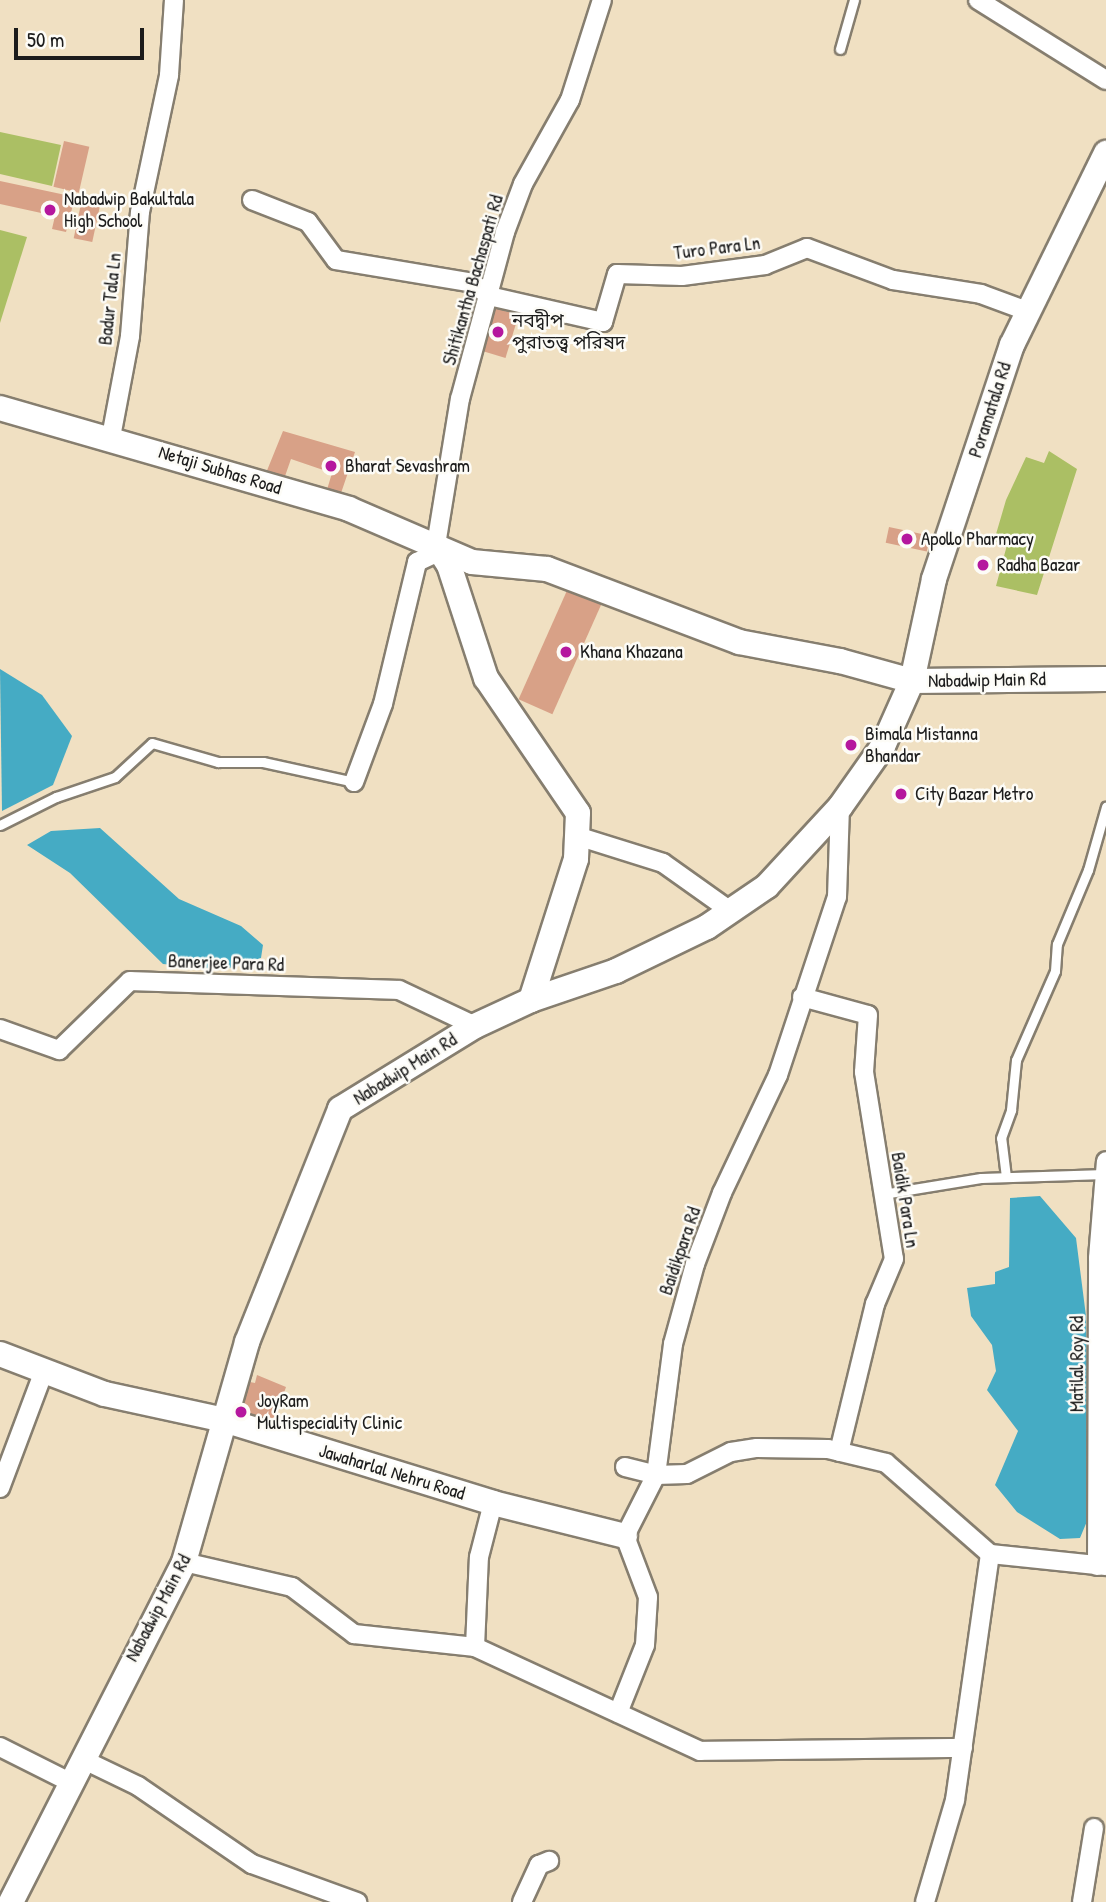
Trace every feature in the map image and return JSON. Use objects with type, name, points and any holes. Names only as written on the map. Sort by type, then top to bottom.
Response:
[{"type":"main road","name":"Poramatala Rd","points":[[912,681],[934,579],[1027,311],[1106,153]]},
{"type":"main road","name":"Netaji Subhas Road","points":[[0,408],[111,437],[349,509],[434,550],[472,562],[547,569],[738,642],[840,661],[912,681]]},
{"type":"main road","points":[[434,550],[449,565],[486,678],[578,813],[576,859],[531,1000]]},
{"type":"main road","name":"Nabadwip Main Rd","points":[[11,1902],[184,1562],[223,1420],[286,1237],[340,1109],[475,1026],[531,1000],[616,971],[732,912],[767,886],[840,807],[883,746],[912,681],[1106,679]]},
{"type":"main road","name":"Jawaharlal Nehru Road","points":[[0,1354],[105,1394],[223,1420],[493,1503],[625,1536]]},
{"type":"street","name":"Badur Tala Ln","points":[[111,437],[130,336],[140,212],[169,75],[174,0]]},
{"type":"street","name":"Shitikantha Bachaspati Rd","points":[[434,550],[460,399],[485,293],[523,184],[570,100],[602,0]]},
{"type":"street","points":[[983,1],[1057,54],[1106,80]]},
{"type":"street","points":[[251,200],[308,222],[336,260],[473,283],[485,293]]},
{"type":"street","name":"Turo Para Ln","points":[[485,293],[603,322],[617,274],[682,276],[737,269],[765,265],[807,248],[893,280],[981,294],[1027,311]]},
{"type":"street","points":[[354,782],[383,704],[417,562],[434,550]]},
{"type":"street","name":"Baidikpara Rd","points":[[625,1536],[656,1475],[673,1344],[695,1264],[722,1194],[778,1075],[837,897],[840,807]]},
{"type":"street","points":[[577,836],[663,863],[732,912]]},
{"type":"street","name":"Banerjee Para Rd","points":[[0,1029],[59,1050],[130,981],[399,990],[475,1026]]},
{"type":"street","name":"Baidik Para Ln","points":[[802,997],[868,1015],[864,1072],[894,1259],[875,1304],[839,1452]]},
{"type":"street","name":"Matilal Roy Rd","points":[[1102,1566],[1102,1258],[1105,1168]]},
{"type":"street","points":[[0,1488],[44,1371]]},
{"type":"street","points":[[625,1467],[656,1475],[687,1474],[731,1452],[757,1448],[839,1452],[886,1463],[990,1554],[1102,1566]]},
{"type":"street","points":[[475,1647],[479,1557],[493,1503]]},
{"type":"street","points":[[618,1713],[645,1645],[648,1597],[625,1536]]},
{"type":"street","points":[[925,1902],[955,1800],[990,1554]]},
{"type":"street","points":[[184,1562],[292,1587],[354,1634],[475,1647],[700,1751],[963,1748]]},
{"type":"street","points":[[0,1747],[70,1782]]},
{"type":"street","points":[[82,1759],[138,1786],[251,1864],[357,1902]]},
{"type":"street","points":[[1082,1902],[1094,1828]]},
{"type":"street","points":[[522,1902],[539,1865],[549,1861]]},
{"type":"lane","points":[[840,50],[854,0]]},
{"type":"lane","points":[[0,825],[56,797],[116,777],[152,743],[218,762],[264,762],[354,782]]},
{"type":"lane","points":[[1006,1177],[1001,1138],[1011,1110],[1016,1060],[1055,971],[1057,944],[1088,870],[1106,807]]},
{"type":"lane","points":[[883,1194],[1006,1177],[1105,1168]]},
{"type":"green space","points":[[0,132],[61,145],[52,186],[0,174]]},
{"type":"green space","points":[[0,230],[27,237],[0,323]]},
{"type":"green space","points":[[1049,451],[1077,469],[1037,595],[996,586],[1007,545],[994,541],[1006,500],[1026,457],[1044,463]]},
{"type":"water","points":[[0,669],[42,695],[72,736],[53,785],[2,811]]},
{"type":"water","points":[[100,828],[179,899],[241,926],[263,945],[261,958],[223,970],[163,964],[70,873],[27,845],[51,831]]},
{"type":"water","points":[[1040,1196],[1076,1238],[1086,1316],[1090,1514],[1080,1538],[1060,1539],[1017,1512],[995,1485],[1018,1431],[987,1390],[996,1371],[992,1345],[971,1316],[967,1288],[995,1284],[995,1272],[1009,1267],[1010,1198]]},
{"type":"building","points":[[64,141],[89,147],[79,193],[53,187]]},
{"type":"building","name":"Nabadwip Bakultala High School","points":[[0,181],[75,197],[66,232],[52,229],[55,216],[0,204]]},
{"type":"building","points":[[82,199],[101,203],[92,242],[74,238]]},
{"type":"building","name":"নবদ্বীপ পুরাতত্ত্ব পরিষদ","points":[[489,306],[519,315],[505,358],[476,349]]},
{"type":"building","name":"Bharat Sevashram","points":[[283,431],[355,452],[340,496],[326,493],[332,473],[291,459],[284,479],[266,473]]},
{"type":"building","name":"Apollo Pharmacy","points":[[889,527],[930,536],[927,551],[886,543]]},
{"type":"building","name":"Khana Khazana","points":[[569,586],[603,601],[552,714],[519,699]]},
{"type":"building","points":[[242,1371],[253,1375],[250,1382],[255,1383],[257,1375],[286,1387],[271,1431],[227,1417]]},
{"type":"place","name":"Nabadwip Bakultala High School","points":[[50,210]]},
{"type":"place","name":"নবদ্বীপ পুরাতত্ত্ব পরিষদ","points":[[498,332]]},
{"type":"place","name":"Bharat Sevashram","points":[[331,466]]},
{"type":"place","name":"Apollo Pharmacy","points":[[907,539]]},
{"type":"place","name":"Radha Bazar","points":[[983,565]]},
{"type":"place","name":"Khana Khazana","points":[[566,652]]},
{"type":"place","name":"Bimala Mistanna Bhandar","points":[[851,745]]},
{"type":"place","name":"City Bazar Metro","points":[[901,794]]},
{"type":"place","name":"JoyRam Multispeciality Clinic","points":[[241,1412]]}]
